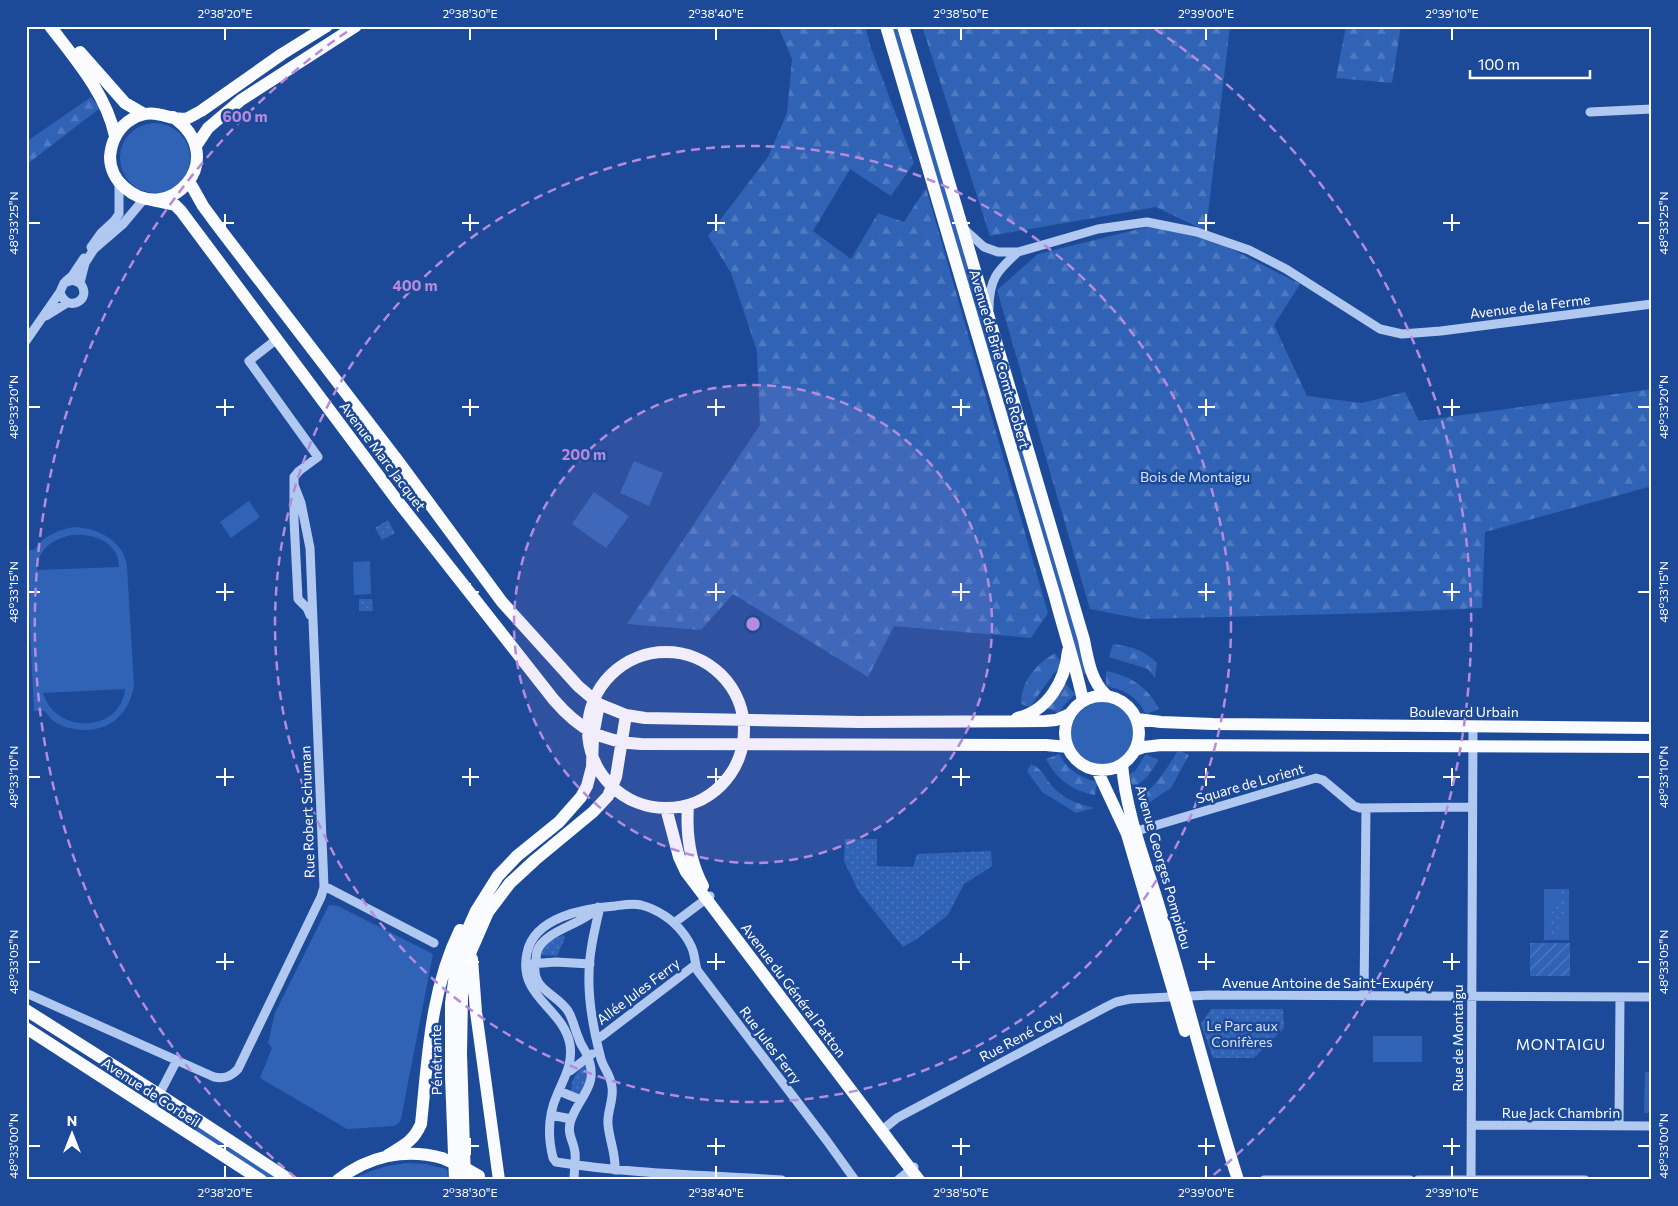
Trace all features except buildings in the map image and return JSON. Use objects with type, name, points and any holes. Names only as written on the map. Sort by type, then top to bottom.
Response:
[{"type":"main road","points":[[50,26],[91,73],[124,104],[144,114]]},
{"type":"main road","points":[[60,26],[91,73],[112,120],[115,136]]},
{"type":"main road","points":[[173,118],[187,118],[201,110],[326,26]]},
{"type":"main road","points":[[196,146],[208,128],[241,100],[356,26]]},
{"type":"main road","name":"Avenue de Brie Comte Robert","points":[[886,26],[1078,677],[1083,701]]},
{"type":"main road","name":"Avenue de Brie Comte Robert","points":[[904,26],[1092,674],[1096,683],[1106,695]]},
{"type":"main road","points":[[158,113],[173,118],[191,134],[196,146],[195,168],[189,181],[179,192],[166,198],[147,199],[130,193],[119,183],[113,172],[110,160],[115,136],[132,119],[144,114],[158,113]]},
{"type":"main road","name":"Avenue Marc Jacquet","points":[[189,181],[217,225],[398,461],[502,602],[578,686],[599,704],[626,715],[645,718],[860,722],[1005,721]]},
{"type":"main road","name":"Avenue Marc Jacquet","points":[[147,199],[175,205],[181,211],[396,499],[554,700],[571,718],[594,734],[621,743],[1046,745],[1068,747]]},
{"type":"main road","points":[[1005,721],[1027,715],[1043,705],[1062,679],[1067,663],[1068,646]]},
{"type":"main road","points":[[658,652],[687,655],[697,658],[714,668],[733,690],[741,708],[744,728],[740,756],[725,782],[710,795],[688,806],[666,808],[654,808],[635,802],[610,786],[594,762],[587,733],[592,704],[601,686],[607,679],[621,666],[630,661],[658,652]]},
{"type":"main road","points":[[1106,695],[1125,703],[1132,710],[1140,729],[1139,740],[1136,750],[1122,764],[1110,769],[1097,770],[1077,760],[1068,747],[1065,738],[1066,725],[1070,714],[1076,706],[1094,696],[1106,695]]},
{"type":"main road","points":[[338,1180],[357,1166],[388,1155],[408,1143],[416,1135],[421,1124],[434,1009],[440,980],[452,946],[460,928],[481,902],[498,876],[517,856],[559,822],[581,797],[590,777],[599,704]]},
{"type":"main road","points":[[1005,721],[1045,722],[1070,714]]},
{"type":"main road","name":"Pénétrante","points":[[465,1180],[461,1054],[462,997],[471,951],[488,912],[510,883],[593,812],[608,796],[616,778],[626,715]]},
{"type":"main road","name":"Boulevard Urbain","points":[[1137,719],[1161,722],[1275,725],[1652,728]]},
{"type":"main road","points":[[1136,750],[1161,745],[1652,747]]},
{"type":"main road","name":"Avenue Georges Pompidou","points":[[1122,764],[1131,832],[1158,940],[1163,944],[1238,1180]]},
{"type":"main road","name":"Avenue Georges Pompidou","points":[[1097,770],[1131,832],[1161,911],[1179,996],[1229,1180]]},
{"type":"main road","name":"Avenue du Général Patton","points":[[688,806],[687,827],[692,862],[708,897]]},
{"type":"main road","name":"Avenue du Général Patton","points":[[666,808],[679,857],[686,872],[708,897],[915,1172],[923,1180]]},
{"type":"main road","name":"Pénétrante","points":[[455,1180],[451,1076],[453,983],[463,940],[481,902]]},
{"type":"main road","points":[[471,951],[476,1012],[499,1180]]},
{"type":"main road","points":[[26,1010],[290,1180]]},
{"type":"main road","name":"Avenue de Corbeil","points":[[26,1028],[261,1180]]},
{"type":"main road","points":[[388,1155],[419,1153],[442,1158],[466,1168],[481,1178]]},
{"type":"street","points":[[1590,112],[1652,109]]},
{"type":"street","points":[[26,341],[60,292],[62,286],[72,276],[101,232],[119,214],[119,183]]},
{"type":"street","points":[[80,282],[85,263],[94,249],[123,224],[147,199]]},
{"type":"street","name":"Avenue de la Ferme","points":[[1018,252],[1098,228],[1147,222],[1198,232],[1249,250],[1286,268],[1380,328],[1402,334],[1441,332],[1652,304]]},
{"type":"street","points":[[964,229],[984,247],[998,252],[1018,252]]},
{"type":"street","points":[[989,314],[989,290],[995,276],[1018,252]]},
{"type":"street","points":[[37,325],[51,312],[68,303],[78,302],[83,297],[84,289],[80,282],[73,280],[66,282]]},
{"type":"street","points":[[60,292],[63,300],[68,303]]},
{"type":"street","points":[[277,339],[249,361],[318,456],[294,477],[298,599],[307,608],[312,618]]},
{"type":"street","name":"Rue Robert Schuman","points":[[26,993],[220,1078],[236,1072],[321,898],[324,887],[310,548],[301,503],[294,485]]},
{"type":"street","name":"Rue de Montaigu","points":[[1471,1179],[1473,726]]},
{"type":"street","name":"Square de Lorient","points":[[1131,832],[1316,778],[1323,780],[1354,806],[1366,808]]},
{"type":"street","points":[[1364,996],[1366,808],[1472,807]]},
{"type":"street","points":[[324,887],[434,943]]},
{"type":"street","points":[[708,897],[674,923],[641,905],[629,904],[598,907],[571,913],[545,927],[531,941],[525,965],[527,976],[532,988],[567,1034],[570,1058],[551,1115],[552,1158],[556,1162],[680,1177],[782,1180]]},
{"type":"street","points":[[598,907],[588,976],[597,1040],[603,1063],[611,1078],[613,1089],[613,1100],[608,1113],[608,1125],[615,1170]]},
{"type":"street","points":[[574,1180],[575,1149],[570,1139],[569,1128],[571,1118],[588,1090],[591,1080],[584,1049],[568,1011],[542,988],[535,974],[536,962],[538,950],[544,941],[586,918],[598,907]]},
{"type":"street","name":"Rue Jules Ferry","points":[[674,923],[691,945],[697,970],[828,1141],[854,1180]]},
{"type":"street","points":[[525,965],[536,962],[590,964]]},
{"type":"street","name":"Allée Jules Ferry","points":[[597,1040],[695,965]]},
{"type":"street","name":"Avenue Antoine de Saint-Exupéry","points":[[1179,996],[1652,997]]},
{"type":"street","name":"Rue René Coty","points":[[883,1129],[897,1118],[1116,1002],[1130,999],[1179,996]]},
{"type":"street","points":[[1619,1126],[1620,997]]},
{"type":"street","points":[[570,1058],[574,1062],[584,1049],[597,1040]]},
{"type":"street","points":[[570,1058],[597,1040]]},
{"type":"street","points":[[151,1110],[177,1060]]},
{"type":"street","points":[[559,1091],[581,1100]]},
{"type":"street","points":[[551,1115],[571,1118]]},
{"type":"street","name":"Rue Jack Chambrin","points":[[1471,1125],[1652,1126]]},
{"type":"street","points":[[898,1180],[915,1172]]},
{"type":"street","points":[[1264,1180],[1410,1180]]},
{"type":"street","points":[[1420,1180],[1585,1180]]},
{"type":"green space","points":[[778,26],[865,26],[871,48],[914,163],[891,196],[850,169],[813,231],[851,259],[878,213],[904,222],[926,188],[1048,613],[1031,638],[894,626],[868,677],[733,594],[701,630],[627,624],[760,425],[757,351],[731,273],[708,236],[768,157],[787,113],[792,59]]},
{"type":"green space","points":[[890,26],[899,26],[1088,673],[1081,675]]},
{"type":"green space","points":[[922,26],[1230,26],[1206,231],[1156,207],[990,236]]},
{"type":"green space","points":[[1346,26],[1401,26],[1392,83],[1336,78]]},
{"type":"green space","points":[[91,97],[100,108],[26,165],[26,142]]},
{"type":"green space","points":[[155,123],[174,129],[184,139],[190,158],[184,177],[174,187],[155,193],[136,187],[126,177],[120,158],[126,139],[136,129]]},
{"type":"green space","name":"Bois de Montaigu","points":[[1159,224],[1208,237],[1300,284],[1274,325],[1307,396],[1362,403],[1405,392],[1419,421],[1652,389],[1652,486],[1485,532],[1482,608],[1374,613],[1141,619],[1090,609],[997,290],[1038,254]]},
{"type":"green space","points":[[634,461],[663,473],[649,506],[620,493]]},
{"type":"green space","points":[[594,492],[629,516],[606,548],[572,524]]},
{"type":"green space","points":[[249,501],[260,517],[231,538],[220,522]]},
{"type":"green space","points":[[388,520],[395,533],[382,540],[375,528]]},
{"type":"green space","points":[[68,528],[92,530],[108,537],[120,549],[125,557],[127,566],[134,686],[131,697],[121,715],[105,726],[96,729],[85,730],[65,727],[54,721],[45,711],[34,711],[26,550],[34,550],[46,537]],"holes":[[[72,535],[96,538],[110,545],[118,558],[119,567],[37,570],[40,556],[47,546],[58,539]],[[125,689],[121,704],[112,714],[100,721],[87,723],[73,722],[60,716],[50,707],[43,693]]]},
{"type":"green space","points":[[370,561],[371,594],[354,595],[353,562]]},
{"type":"green space","points":[[359,599],[372,599],[373,611],[359,611]]},
{"type":"green space","points":[[1113,644],[1137,649],[1152,658],[1157,663],[1155,678],[1148,669],[1109,657]]},
{"type":"green space","points":[[1055,653],[1063,667],[1054,673],[1030,707],[1021,704],[1024,688],[1031,674],[1042,662]]},
{"type":"green space","points":[[1106,671],[1131,679],[1138,684],[1150,694],[1159,709],[1146,714],[1139,703],[1130,695],[1119,689],[1106,686]]},
{"type":"green space","points":[[1066,684],[1075,694],[1059,713],[1046,708],[1059,690]]},
{"type":"green space","points":[[1103,702],[1121,708],[1129,716],[1135,734],[1129,752],[1121,760],[1103,766],[1085,760],[1077,752],[1071,734],[1077,716],[1085,708]]},
{"type":"green space","points":[[1178,750],[1189,755],[1171,788],[1144,806],[1139,798],[1161,776]]},
{"type":"green space","points":[[1059,754],[1075,772],[1097,782],[1095,795],[1080,791],[1066,783],[1055,773],[1046,759]]},
{"type":"green space","points":[[1146,754],[1159,760],[1147,777],[1134,788],[1128,775],[1135,771]]},
{"type":"green space","points":[[1031,764],[1042,772],[1052,786],[1063,796],[1094,808],[1076,813],[1042,792],[1027,771]]},
{"type":"green space","points":[[845,839],[877,839],[877,866],[913,867],[917,854],[991,851],[992,866],[964,884],[948,915],[917,939],[903,947],[859,892],[844,861]]},
{"type":"green space","points":[[1544,889],[1569,889],[1569,940],[1544,940]]},
{"type":"green space","points":[[1562,889],[1567,890],[1565,911],[1557,930],[1557,939],[1551,939],[1548,922],[1559,903]]},
{"type":"green space","points":[[329,905],[338,906],[433,954],[401,1119],[394,1126],[347,1129],[260,1078],[272,1048],[268,1043],[275,1013]]},
{"type":"green space","points":[[564,935],[565,938],[557,956],[541,955],[546,945]]},
{"type":"green space","points":[[1530,943],[1570,943],[1570,976],[1530,976]]},
{"type":"green space","name":"Le Parc aux Conifères","points":[[1211,1009],[1283,1009],[1284,1028],[1254,1058],[1213,1058],[1201,1024]]},
{"type":"green space","points":[[1373,1036],[1422,1036],[1422,1062],[1373,1062]]},
{"type":"green space","points":[[586,1064],[586,1080],[580,1095],[571,1091],[575,1076]]},
{"type":"green space","points":[[1645,1072],[1652,1072],[1652,1113],[1644,1113]]},
{"type":"green space","points":[[184,1118],[277,1177],[277,1180],[268,1180],[181,1123]]},
{"type":"green space","points":[[408,1163],[426,1164],[447,1169],[448,1180],[352,1180],[379,1168]]},
{"type":"district","name":"MONTAIGU","points":[[1561,1044]]}]
